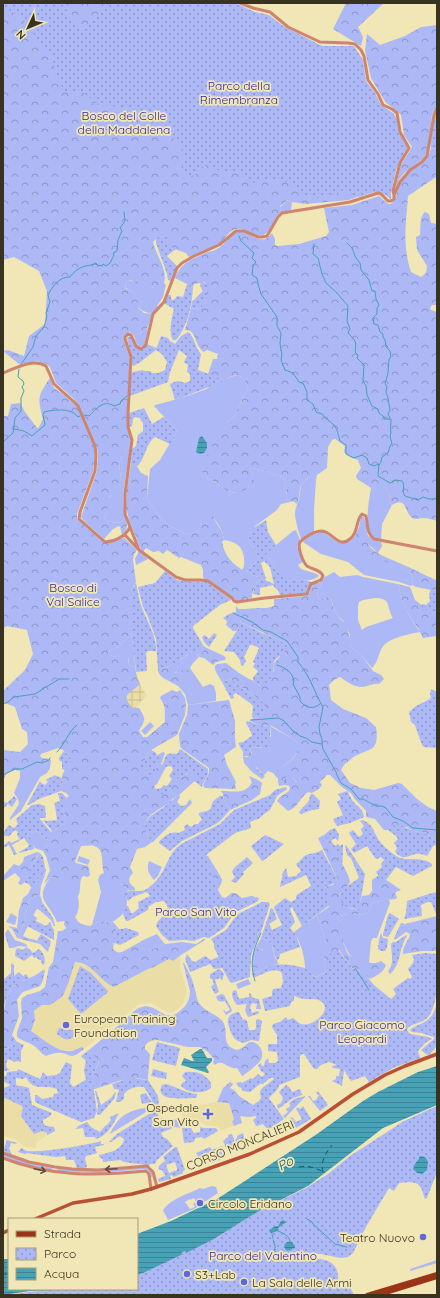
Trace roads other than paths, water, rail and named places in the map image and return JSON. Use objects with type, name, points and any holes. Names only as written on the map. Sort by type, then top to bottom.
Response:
[{"type":"main road","name":"CORSO MONCALIERI","points":[[37,1218],[73,1203],[127,1195],[151,1189],[250,1154],[294,1134],[366,1086],[405,1066],[437,1055]]},
{"type":"main road","points":[[367,1295],[437,1274]]},
{"type":"main road","points":[[379,1295],[437,1277]]},
{"type":"street","points":[[240,3],[270,12],[288,27],[320,42],[353,43],[361,50],[364,56],[368,80],[384,105],[397,113],[400,132],[409,148],[400,163],[393,191],[394,195]]},
{"type":"street","points":[[139,550],[125,514],[124,504],[132,440],[128,423],[131,360],[125,338],[127,335],[130,334],[132,336],[137,347],[141,348],[145,346],[153,314],[164,302],[179,265],[190,258],[219,245],[236,231],[244,231],[258,237],[267,236],[282,213],[345,203],[376,194],[381,194],[388,201],[392,201],[400,182],[409,171],[422,162],[427,156],[434,115],[437,108]]},
{"type":"street","points":[[3,373],[19,367],[38,363],[46,366],[54,384],[78,406],[94,442],[96,454],[95,471],[80,512],[79,519],[105,542],[125,535],[130,527]]},
{"type":"street","points":[[125,535],[139,550],[176,577],[185,580],[208,581],[232,598],[234,602],[307,594],[312,584],[321,580],[324,576],[320,571],[305,564],[298,548],[300,542],[320,531],[328,533],[339,542],[346,542],[356,532],[359,517],[362,514],[366,516],[368,532],[374,539],[437,551]]},
{"type":"street","points":[[3,1153],[37,1164],[72,1169],[98,1170],[147,1166],[153,1172],[157,1187]]},
{"type":"street","points":[[3,1158],[34,1169],[71,1174],[120,1174],[146,1171],[149,1174],[151,1189]]},
{"type":"water","points":[[202,436],[207,443],[207,448],[204,453],[200,454],[196,452],[199,438]]},
{"type":"water","points":[[202,1049],[207,1058],[212,1058],[212,1061],[206,1067],[209,1072],[208,1073],[181,1065],[184,1058],[194,1061],[191,1055]]},
{"type":"water","name":"Po","points":[[437,1066],[437,1105],[383,1128],[308,1186],[259,1211],[214,1239],[186,1253],[185,1251],[181,1253],[181,1255],[138,1275],[138,1234],[171,1221],[217,1199],[317,1134],[363,1101],[418,1072]]},
{"type":"water","points":[[422,1156],[426,1158],[428,1162],[427,1170],[422,1174],[417,1173],[413,1169],[419,1157]]},
{"type":"water","points":[[283,1220],[286,1222],[278,1228],[278,1231],[271,1233],[269,1231],[273,1227],[278,1226]]},
{"type":"water","points":[[287,1242],[292,1242],[295,1248],[287,1251],[284,1247]]},
{"type":"water","points":[[3,1259],[8,1259],[8,1290],[52,1290],[30,1291],[3,1295]]},
{"type":"waterway","points":[[20,366],[33,347],[36,336],[44,327],[47,316],[46,313],[50,302],[48,295],[57,283],[63,278],[70,277],[81,267],[96,263],[97,265],[102,266],[103,264],[106,266],[110,263],[114,255],[113,253],[117,251],[118,240],[122,231],[120,228],[125,221],[124,212]]},
{"type":"waterway","points":[[239,236],[241,241],[254,253],[252,258],[256,262],[253,266],[252,275],[257,278],[261,294],[277,317],[277,326],[281,333],[281,350]]},
{"type":"waterway","points":[[347,243],[353,249],[356,258],[360,263],[361,270],[369,280],[372,291],[375,291],[376,299],[379,305],[377,308],[377,314],[373,318],[374,324],[378,325],[380,332],[383,334],[386,347],[390,351],[391,357],[389,359],[388,373],[385,384],[387,386],[386,392],[390,410],[388,414],[390,418]]},
{"type":"waterway","points":[[314,244],[313,254],[318,258],[326,283],[348,306],[347,321],[350,329],[348,333],[355,341],[355,352],[358,355],[357,358],[364,365],[363,381],[366,386],[367,395],[372,406],[378,409],[379,413],[384,417],[384,419],[391,419],[390,436],[392,444],[388,453],[382,457],[379,465]]},
{"type":"waterway","points":[[281,350],[281,360],[285,370],[293,373],[299,382],[303,383],[307,392],[307,399],[313,404],[316,412],[322,414],[334,425],[340,441],[346,445],[346,454],[354,458],[362,455],[367,458],[369,464],[374,466],[379,464],[378,476],[390,483],[396,480],[402,481],[404,484],[403,492],[405,496],[418,500],[423,497],[437,499]]},
{"type":"waterway","points":[[3,442],[13,433],[15,418],[21,411],[21,398],[24,391],[22,387],[24,384],[18,377],[19,369]]},
{"type":"waterway","points":[[84,415],[89,416],[97,408],[104,404],[114,406],[120,404],[121,401],[127,396]]},
{"type":"waterway","points":[[14,429],[24,431],[32,436],[45,425],[43,415],[44,412],[48,411],[67,410],[78,417],[80,416]]},
{"type":"waterway","points":[[233,613],[252,622],[263,630],[271,632],[287,641],[298,657],[298,662],[306,673],[323,707],[319,727],[323,749],[341,783],[351,789],[359,799],[363,799],[376,806],[386,808],[393,817],[403,821],[413,828],[437,830]]},
{"type":"waterway","points":[[277,665],[290,672],[292,675],[294,681],[293,684],[302,703],[307,707],[312,708],[320,704]]},
{"type":"waterway","points":[[3,704],[14,697],[35,694],[59,679],[69,679]]},
{"type":"waterway","points":[[251,720],[279,718],[300,736],[312,742],[321,744]]},
{"type":"waterway","points":[[57,752],[71,731],[77,725]]},
{"type":"waterway","points":[[3,775],[15,769],[22,769],[37,762],[42,763],[50,758]]},
{"type":"waterway","points":[[253,973],[253,957],[255,947],[261,933]]},
{"type":"waterway","points":[[355,968],[369,990]]},
{"type":"waterway","points":[[253,974],[255,981]]},
{"type":"waterway","points":[[307,1219],[335,1244],[347,1247]]},
{"type":"waterway","points":[[278,1231],[288,1236],[290,1242]]},
{"type":"waterway","points":[[272,1234],[273,1238]]},
{"type":"waterway","points":[[273,1240],[275,1253]]},
{"type":"place","name":"European Training Foundation","points":[[66,1025]]},
{"type":"place","name":"Ospedale San Vito","points":[[208,1114]]},
{"type":"place","name":"Circolo Eridano","points":[[200,1203]]},
{"type":"place","name":"Teatro Nuovo","points":[[423,1237]]},
{"type":"place","name":"S3+Lab","points":[[187,1274]]},
{"type":"place","name":"La Sala delle Armi","points":[[244,1282]]},
{"type":"park label","name":"Parco della Rimembranza","points":[[239,92]]},
{"type":"park label","name":"Bosco del Colle della Maddalena","points":[[124,122]]},
{"type":"park label","name":"Bosco di Val Salice","points":[[73,594]]},
{"type":"park label","name":"Parco San Vito","points":[[196,911]]},
{"type":"park label","name":"Parco Giacomo Leopardi","points":[[362,1031]]},
{"type":"park label","name":"Parco del Valentino","points":[[263,1255]]}]
